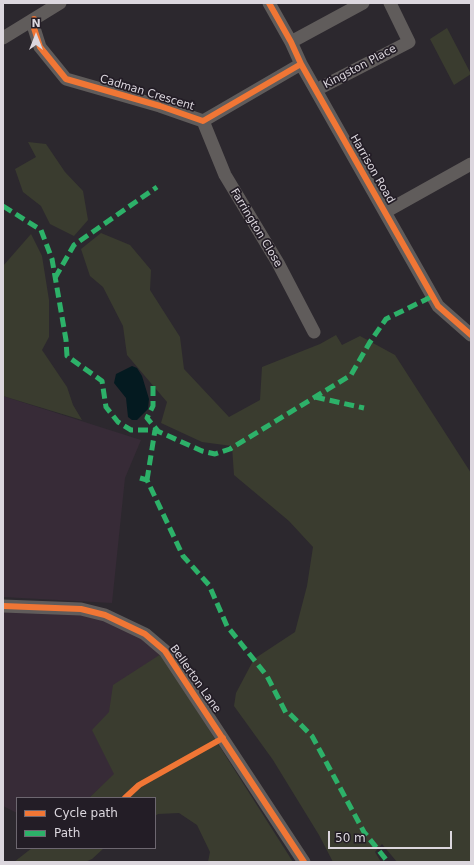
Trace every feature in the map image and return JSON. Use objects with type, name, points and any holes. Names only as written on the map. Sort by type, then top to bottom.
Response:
[{"type":"street","points":[[3,38],[60,3]]},
{"type":"street","name":"Harrison Road","points":[[269,3],[291,42],[300,64],[438,306],[471,335]]},
{"type":"street","points":[[291,42],[363,3]]},
{"type":"street","name":"Kingston Place","points":[[316,90],[409,42],[390,3]]},
{"type":"street","name":"Cadman Crescent","points":[[34,19],[34,28],[40,47],[66,79],[160,106],[203,121],[300,64]]},
{"type":"street","name":"Farrington Close","points":[[203,121],[224,175],[278,263],[314,332]]},
{"type":"street","points":[[385,212],[471,164]]},
{"type":"street","name":"Bellerton Lane","points":[[3,606],[81,609],[105,615],[144,634],[165,651],[304,862]]},
{"type":"shaded area","points":[[3,396],[141,440],[125,478],[112,603],[3,597]]},
{"type":"shaded area","points":[[3,606],[105,615],[165,651],[115,774],[90,797],[16,797],[16,812],[3,806]]},
{"type":"green space","points":[[447,28],[471,74],[454,85],[430,39]]},
{"type":"green space","points":[[28,142],[46,144],[65,172],[83,191],[88,220],[74,236],[50,224],[41,206],[23,192],[15,169],[36,157]]},
{"type":"green space","points":[[101,233],[130,245],[151,270],[150,290],[180,337],[184,369],[229,417],[260,400],[262,367],[320,344],[336,335],[342,345],[360,336],[395,355],[471,473],[471,862],[397,862],[382,844],[375,852],[381,862],[333,862],[319,835],[273,760],[234,706],[236,693],[254,659],[295,632],[307,586],[313,547],[289,521],[234,475],[232,446],[202,442],[161,423],[167,402],[127,355],[123,326],[103,287],[90,276],[81,249]]},
{"type":"green space","points":[[31,234],[42,256],[49,300],[49,337],[42,350],[67,387],[73,405],[82,420],[3,396],[3,266]]},
{"type":"green space","points":[[161,654],[293,862],[208,862],[210,852],[197,825],[179,813],[156,815],[156,797],[90,797],[114,774],[92,730],[109,712],[113,685]]},
{"type":"green space","points":[[31,849],[103,849],[92,859],[85,862],[14,862]]},
{"type":"water","points":[[132,366],[137,368],[142,376],[149,399],[148,409],[137,420],[132,420],[128,417],[126,398],[114,383],[116,374]]},
{"type":"marked path","points":[[55,278],[74,245],[157,187]]},
{"type":"marked path","points":[[3,206],[41,230],[52,259],[66,340],[67,356],[102,381],[106,407],[118,422],[131,430],[155,430],[202,451],[215,454],[230,449],[351,375],[370,342],[386,319],[433,296]]},
{"type":"marked path","points":[[153,386],[153,406],[147,418],[158,431]]},
{"type":"marked path","points":[[315,397],[364,408]]},
{"type":"marked path","points":[[147,480],[155,430]]},
{"type":"marked path","points":[[140,478],[147,480],[183,556],[209,585],[227,626],[267,676],[286,713]]},
{"type":"marked path","points":[[290,714],[312,736],[364,832],[388,862]]},
{"type":"cycle path","points":[[269,3],[291,42],[301,64],[438,306],[471,335]]},
{"type":"cycle path","points":[[34,19],[34,28],[40,47],[66,79],[160,106],[203,121],[301,64]]},
{"type":"cycle path","points":[[3,606],[81,609],[105,615],[145,634],[165,651],[304,862]]},
{"type":"cycle path","points":[[126,797],[139,785],[223,738]]}]
